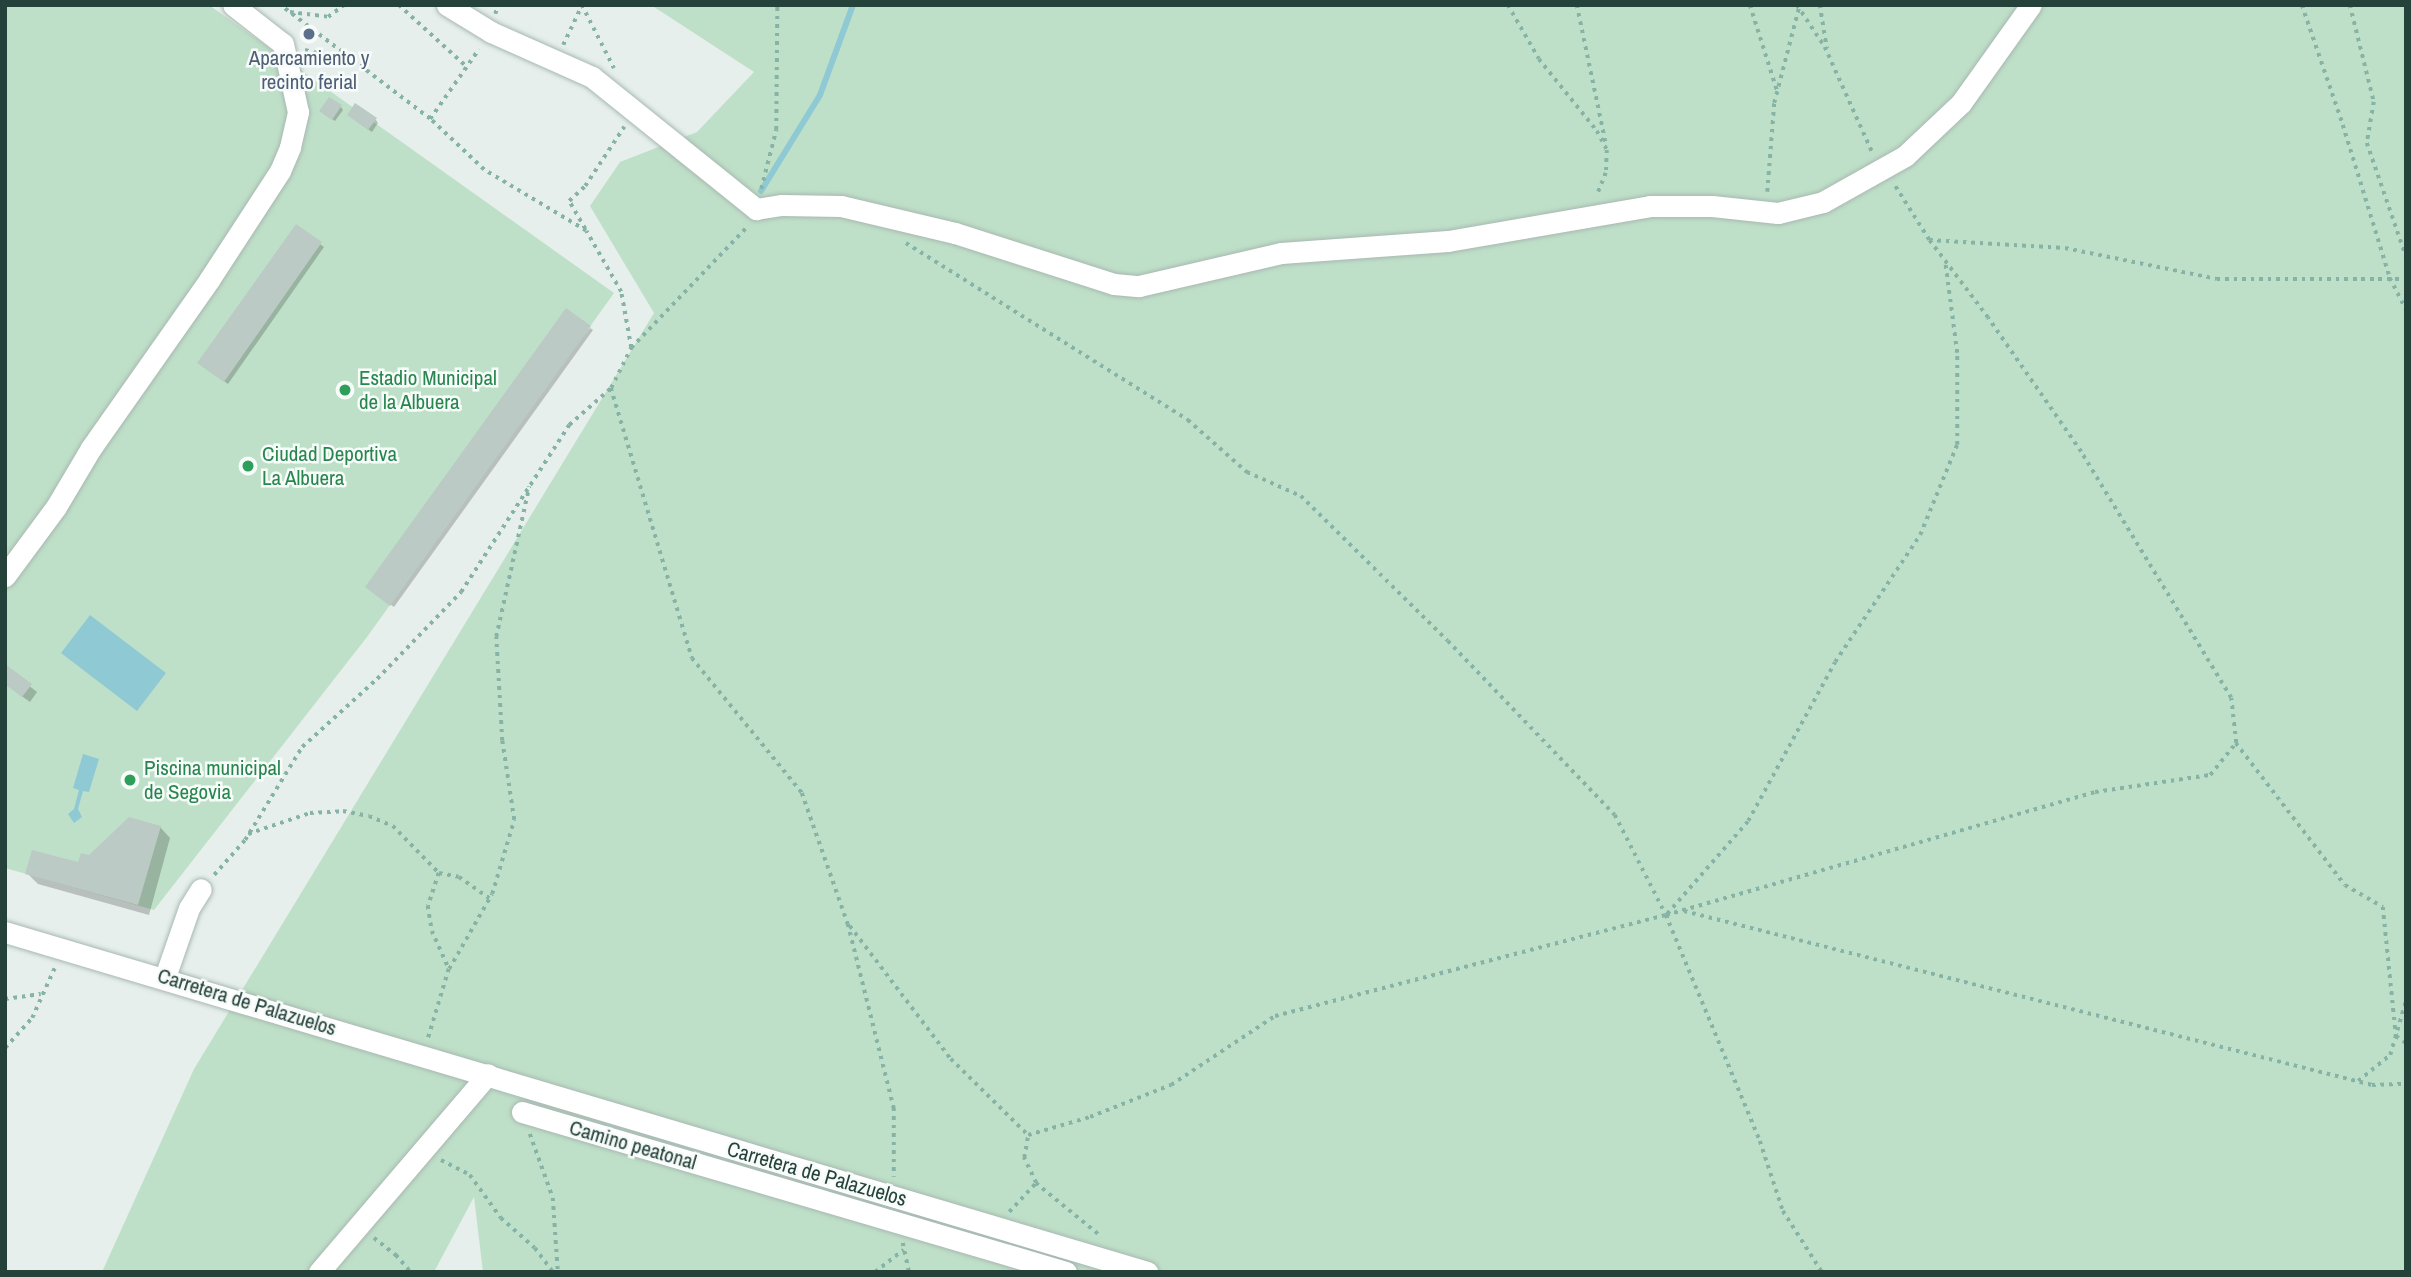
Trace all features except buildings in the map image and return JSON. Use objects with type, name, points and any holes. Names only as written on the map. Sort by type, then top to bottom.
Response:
[{"type":"street","points":[[5,576],[56,507],[91,448],[209,280],[280,171],[297,124],[293,84],[285,52],[233,5]]},
{"type":"street","points":[[447,5],[491,32],[592,77],[756,209],[782,205],[841,206],[955,233],[1114,284],[1139,286],[1281,253],[1448,241],[1650,206],[1712,206],[1778,213],[1823,202],[1905,156],[1961,103],[2031,5]]},
{"type":"street","points":[[167,972],[190,908],[201,889]]},
{"type":"street","name":"Carretera de Palazuelos","points":[[5,932],[167,972],[225,995],[1147,1272]]},
{"type":"street","points":[[319,1272],[488,1074]]},
{"type":"street","name":"Camino peatonal","points":[[523,1112],[1066,1272]]},
{"type":"path","points":[[280,5],[430,119],[484,170],[586,231]]},
{"type":"path","points":[[288,12],[328,17],[344,5]]},
{"type":"path","points":[[399,5],[466,66]]},
{"type":"path","points":[[556,61],[582,5],[617,75]]},
{"type":"path","points":[[201,889],[248,834],[302,747],[377,679],[461,592],[569,425],[611,388],[631,348],[746,233],[756,209],[776,130],[777,5]]},
{"type":"path","points":[[1508,5],[1539,59],[1597,131],[1607,149]]},
{"type":"path","points":[[1577,5],[1607,149],[1606,173],[1589,216]]},
{"type":"path","points":[[1750,5],[1778,92]]},
{"type":"path","points":[[1820,5],[1827,52]]},
{"type":"path","points":[[2302,5],[2343,124],[2390,278],[2406,309]]},
{"type":"path","points":[[2350,5],[2374,102],[2367,143],[2406,256]]},
{"type":"path","points":[[1747,210],[1767,193],[1778,92],[1799,6]]},
{"type":"path","points":[[1799,6],[1827,52],[1870,149],[1929,240],[2081,452],[2231,698],[2236,743],[2346,885],[2383,907],[2396,1036],[2406,1043]]},
{"type":"path","points":[[430,119],[491,32]]},
{"type":"path","points":[[285,52],[353,62]]},
{"type":"path","points":[[631,348],[621,292],[569,201],[584,186],[635,110]]},
{"type":"path","points":[[899,238],[954,276],[1188,420],[1247,472],[1301,496],[1448,641],[1615,814],[1666,915],[1760,1141],[1783,1210],[1822,1272]]},
{"type":"path","points":[[1929,240],[2065,248],[2217,279],[2406,279]]},
{"type":"path","points":[[1666,915],[1748,821],[1835,662],[1920,535],[1957,444],[1957,353],[1945,260]]},
{"type":"path","points":[[611,388],[692,658],[802,793],[848,924],[894,1108],[894,1196]]},
{"type":"path","points":[[424,1055],[449,969],[490,899],[514,820],[502,741],[496,637],[530,483]]},
{"type":"path","points":[[1028,1136],[1090,1117],[1171,1086],[1275,1016],[1666,915],[2095,792],[2210,775],[2236,743]]},
{"type":"path","points":[[248,834],[310,813],[343,811],[369,816],[393,826],[439,873],[459,877],[490,899]]},
{"type":"path","points":[[439,873],[428,906],[432,931],[449,969]]},
{"type":"path","points":[[1683,910],[2372,1085],[2406,1084]]},
{"type":"path","points":[[848,924],[951,1059],[1028,1136]]},
{"type":"path","points":[[5,1048],[32,1018],[55,966]]},
{"type":"path","points":[[5,999],[42,994]]},
{"type":"path","points":[[2358,1081],[2390,1055],[2406,1000]]},
{"type":"path","points":[[523,1112],[553,1198],[556,1272]]},
{"type":"path","points":[[1028,1136],[1024,1158],[1036,1183],[1111,1245]]},
{"type":"path","points":[[419,1154],[449,1162],[470,1175],[491,1200],[500,1218],[535,1248],[556,1272]]},
{"type":"path","points":[[995,1226],[1036,1183]]},
{"type":"path","points":[[899,1223],[909,1272]]},
{"type":"path","points":[[358,1227],[396,1255],[411,1272]]},
{"type":"green space","name":"Ciudad Deportiva La Albuera","points":[[5,5],[209,5],[614,293],[367,637],[154,910],[5,868]]},
{"type":"green space","points":[[651,5],[2406,5],[2406,1272],[483,1272],[474,1197],[434,1272],[102,1272],[194,1069],[654,313],[590,206],[620,162],[697,132],[754,72]]},
{"type":"water","points":[[90,615],[166,673],[137,711],[61,653]]},
{"type":"water","points":[[83,754],[99,759],[89,792],[83,791],[78,809],[82,817],[74,823],[68,814],[74,809],[79,790],[73,788]]},
{"type":"waterway","points":[[761,191],[820,95],[853,5]]},
{"type":"place","name":"Aparcamiento y recinto ferial","points":[[309,34]]},
{"type":"place","name":"Estadio Municipal de la Albuera","points":[[345,390]]},
{"type":"place","name":"Ciudad Deportiva La Albuera","points":[[248,466]]},
{"type":"place","name":"Piscina municipal de Segovia","points":[[130,780]]}]
